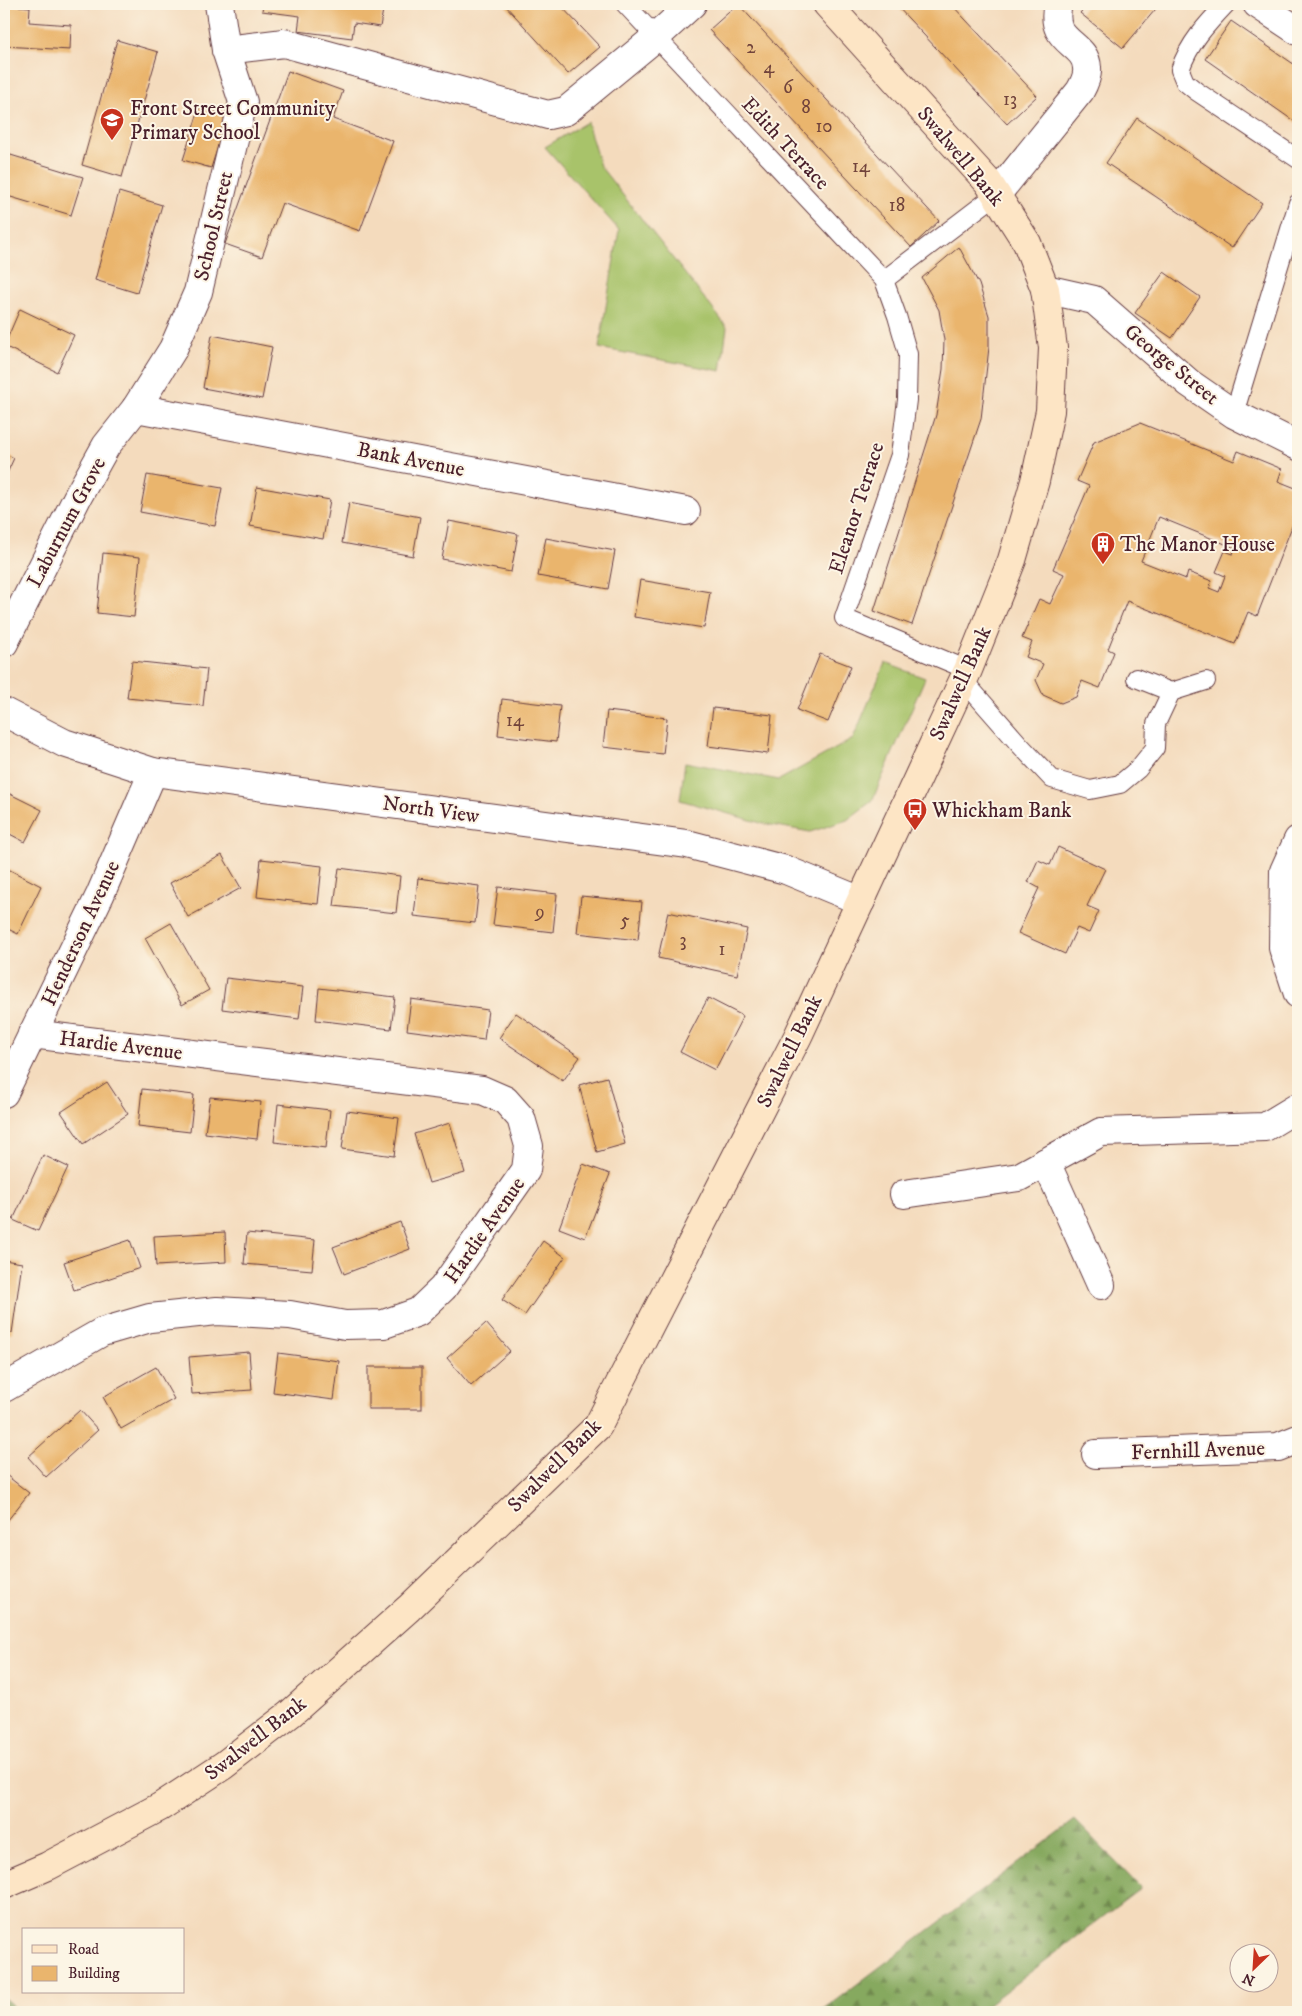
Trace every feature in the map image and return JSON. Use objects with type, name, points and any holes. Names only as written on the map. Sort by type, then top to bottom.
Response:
[{"type":"main road","name":"Swalwell Bank","points":[[4,1885],[48,1866],[160,1807],[238,1754],[290,1714],[409,1608],[598,1426],[798,1036],[965,675],[1012,560],[1035,481],[1050,411],[1054,348],[1045,289],[1027,243],[998,194],[827,4]]},
{"type":"street","name":"School Street","points":[[136,408],[173,348],[198,292],[242,102],[226,50],[219,4]]},
{"type":"street","points":[[226,50],[284,43],[548,115],[566,111],[656,37],[692,4]]},
{"type":"street","points":[[998,194],[1080,91],[1086,79],[1088,67],[1081,53],[1058,30],[1055,18],[1058,4]]},
{"type":"street","points":[[1257,4],[1298,31]]},
{"type":"street","name":"George Street","points":[[1045,289],[1094,300],[1189,383],[1234,414],[1298,446]]},
{"type":"street","name":"Bank Avenue","points":[[136,408],[686,511]]},
{"type":"street","name":"Laburnum Grove","points":[[4,642],[106,446],[136,408]]},
{"type":"street","name":"North View","points":[[4,712],[64,743],[153,772],[687,844],[786,870],[860,901]]},
{"type":"street","name":"Henderson Avenue","points":[[4,1093],[100,895],[153,772]]},
{"type":"street","points":[[1298,840],[1284,871],[1283,948],[1298,994]]},
{"type":"street","name":"Hardie Avenue","points":[[4,1388],[102,1332],[150,1318],[217,1311],[290,1315],[345,1325],[384,1324],[418,1312],[443,1288],[526,1170],[529,1146],[521,1118],[505,1100],[482,1090],[32,1034]]},
{"type":"street","points":[[904,1194],[1019,1176],[1101,1132],[1265,1126],[1298,1107]]},
{"type":"street","points":[[1046,1162],[1101,1286]]},
{"type":"street","name":"Fernhill Avenue","points":[[1096,1454],[1278,1447],[1298,1439]]},
{"type":"lane","name":"Edith Terrace","points":[[625,4],[884,280]]},
{"type":"lane","points":[[1226,4],[1201,31],[1185,55],[1180,70],[1184,82],[1298,159]]},
{"type":"lane","points":[[884,280],[998,194]]},
{"type":"lane","points":[[1234,414],[1298,203]]},
{"type":"lane","name":"Eleanor Terrace","points":[[884,280],[908,354],[907,400],[900,455],[844,618],[965,675]]},
{"type":"lane","points":[[965,675],[1019,744],[1052,778],[1090,790],[1120,784],[1138,769],[1155,748],[1156,724],[1171,692]]},
{"type":"lane","points":[[1136,678],[1171,692],[1206,681]]},
{"type":"green space","points":[[587,122],[600,166],[727,327],[721,371],[599,348],[619,230],[545,147]]},
{"type":"green space","points":[[885,663],[925,678],[872,801],[847,820],[810,832],[761,823],[680,800],[685,762],[779,780],[853,739]]},
{"type":"green space","points":[[1075,1820],[1141,1888],[978,2012],[820,2012]]},
{"type":"green space","points":[[4,1998],[20,2012],[4,2012]]},
{"type":"building","points":[[263,4],[384,4],[380,27],[354,23],[352,38],[298,31],[300,16],[262,11]]},
{"type":"building","points":[[504,4],[559,4],[600,47],[568,74]]},
{"type":"building","points":[[738,4],[939,221],[911,247],[709,30]]},
{"type":"building","points":[[895,4],[951,4],[1037,96],[1007,124]]},
{"type":"building","points":[[1088,4],[1160,4],[1123,48],[1080,13]]},
{"type":"building","points":[[4,5],[30,7],[29,22],[71,25],[70,50],[4,46]]},
{"type":"building","points":[[1231,21],[1298,67],[1298,124],[1205,59]]},
{"type":"building","points":[[117,40],[158,52],[122,177],[82,165]]},
{"type":"building","points":[[288,71],[343,91],[333,119],[393,141],[360,231],[282,203],[262,257],[225,244]]},
{"type":"building","points":[[200,106],[228,115],[211,168],[183,160]]},
{"type":"building","points":[[1137,118],[1262,203],[1232,248],[1106,163]]},
{"type":"building","points":[[4,153],[83,177],[71,215],[4,195]]},
{"type":"building","points":[[119,192],[162,205],[137,293],[95,280]]},
{"type":"building","points":[[959,247],[979,284],[989,316],[989,347],[981,419],[912,625],[874,611],[936,415],[943,369],[944,340],[939,310],[922,278]]},
{"type":"building","points":[[1164,272],[1200,297],[1172,338],[1135,313]]},
{"type":"building","points":[[20,309],[74,335],[57,372],[4,346]]},
{"type":"building","points":[[212,335],[272,347],[262,399],[203,388]]},
{"type":"building","name":"The Manor House","points":[[1140,423],[1234,461],[1238,451],[1282,469],[1278,481],[1298,489],[1298,511],[1257,616],[1248,612],[1235,644],[1127,601],[1108,649],[1114,652],[1100,688],[1082,681],[1076,697],[1061,703],[1043,695],[1036,680],[1043,664],[1026,657],[1032,642],[1022,638],[1039,599],[1050,604],[1064,574],[1053,569],[1089,486],[1077,481],[1094,442]],"holes":[[[1159,517],[1235,548],[1233,554],[1225,551],[1216,572],[1225,576],[1219,592],[1209,588],[1212,581],[1188,572],[1186,579],[1141,561]]]},
{"type":"building","points":[[4,453],[14,458],[4,480]]},
{"type":"building","points":[[147,475],[222,488],[215,526],[140,512]]},
{"type":"building","points":[[257,487],[330,500],[323,539],[250,526]]},
{"type":"building","points":[[349,503],[420,517],[413,556],[342,543]]},
{"type":"building","points":[[449,521],[518,534],[511,572],[442,559]]},
{"type":"building","points":[[546,538],[615,551],[608,589],[538,576]]},
{"type":"building","points":[[103,553],[140,557],[134,617],[97,613]]},
{"type":"building","points":[[640,580],[710,592],[704,628],[634,617]]},
{"type":"building","points":[[820,654],[851,666],[828,722],[797,710]]},
{"type":"building","points":[[132,661],[207,669],[203,706],[127,698]]},
{"type":"building","points":[[502,699],[560,706],[556,742],[498,735]]},
{"type":"building","points":[[713,708],[772,715],[768,754],[708,746]]},
{"type":"building","points":[[607,711],[667,718],[663,754],[603,747]]},
{"type":"building","points":[[4,791],[42,810],[25,842],[4,831]]},
{"type":"building","points":[[1058,847],[1105,869],[1087,906],[1099,911],[1089,933],[1077,928],[1065,954],[1018,933],[1039,888],[1028,882],[1038,860],[1050,865]]},
{"type":"building","points":[[222,855],[241,888],[188,917],[170,883]]},
{"type":"building","points":[[261,859],[322,866],[318,904],[257,897]]},
{"type":"building","points":[[339,868],[400,876],[396,913],[334,906]]},
{"type":"building","points":[[8,869],[41,886],[18,934],[4,927],[4,878]]},
{"type":"building","points":[[418,878],[479,886],[475,923],[414,916]]},
{"type":"building","points":[[498,887],[557,894],[553,932],[493,925]]},
{"type":"building","points":[[581,896],[642,902],[638,940],[577,933]]},
{"type":"building","points":[[668,912],[747,929],[737,975],[658,958]]},
{"type":"building","points":[[171,923],[209,990],[182,1005],[145,938]]},
{"type":"building","points":[[226,978],[303,987],[299,1019],[222,1009]]},
{"type":"building","points":[[319,988],[395,997],[391,1029],[316,1020]]},
{"type":"building","points":[[708,998],[743,1016],[715,1070],[680,1052]]},
{"type":"building","points":[[411,999],[488,1010],[484,1040],[407,1030]]},
{"type":"building","points":[[516,1013],[580,1057],[563,1081],[499,1038]]},
{"type":"building","points":[[607,1077],[625,1144],[597,1152],[579,1085]]},
{"type":"building","points":[[107,1082],[128,1114],[83,1144],[61,1112]]},
{"type":"building","points":[[142,1089],[194,1095],[190,1132],[138,1126]]},
{"type":"building","points":[[210,1097],[261,1102],[257,1139],[205,1133]]},
{"type":"building","points":[[278,1104],[330,1110],[326,1148],[274,1142]]},
{"type":"building","points":[[347,1111],[399,1118],[394,1156],[342,1149]]},
{"type":"building","points":[[450,1123],[465,1173],[429,1183],[414,1134]]},
{"type":"building","points":[[43,1155],[68,1167],[38,1231],[13,1220]]},
{"type":"building","points":[[583,1164],[610,1174],[585,1238],[559,1228]]},
{"type":"building","points":[[400,1222],[410,1249],[344,1274],[333,1247]]},
{"type":"building","points":[[225,1232],[226,1262],[156,1266],[154,1236]]},
{"type":"building","points":[[247,1233],[315,1240],[312,1270],[244,1264]]},
{"type":"building","points":[[130,1240],[140,1268],[74,1290],[64,1262]]},
{"type":"building","points":[[543,1241],[565,1257],[525,1315],[502,1300]]},
{"type":"building","points":[[4,1260],[22,1263],[12,1333],[4,1332]]},
{"type":"building","points":[[486,1323],[510,1351],[471,1386],[447,1358]]},
{"type":"building","points":[[249,1352],[252,1390],[192,1394],[189,1357]]},
{"type":"building","points":[[278,1353],[339,1361],[334,1400],[273,1392]]},
{"type":"building","points":[[156,1367],[174,1399],[121,1429],[103,1397]]},
{"type":"building","points":[[368,1367],[422,1367],[422,1409],[368,1409]]},
{"type":"building","points":[[80,1410],[98,1430],[46,1477],[28,1457]]},
{"type":"building","points":[[6,1475],[29,1493],[4,1525],[4,1478]]},
{"type":"place","name":"Front Street Community Primary School","points":[[112,141]]},
{"type":"place","name":"The Manor House","points":[[1103,565]]},
{"type":"place","name":"Whickham Bank","points":[[915,831]]}]
